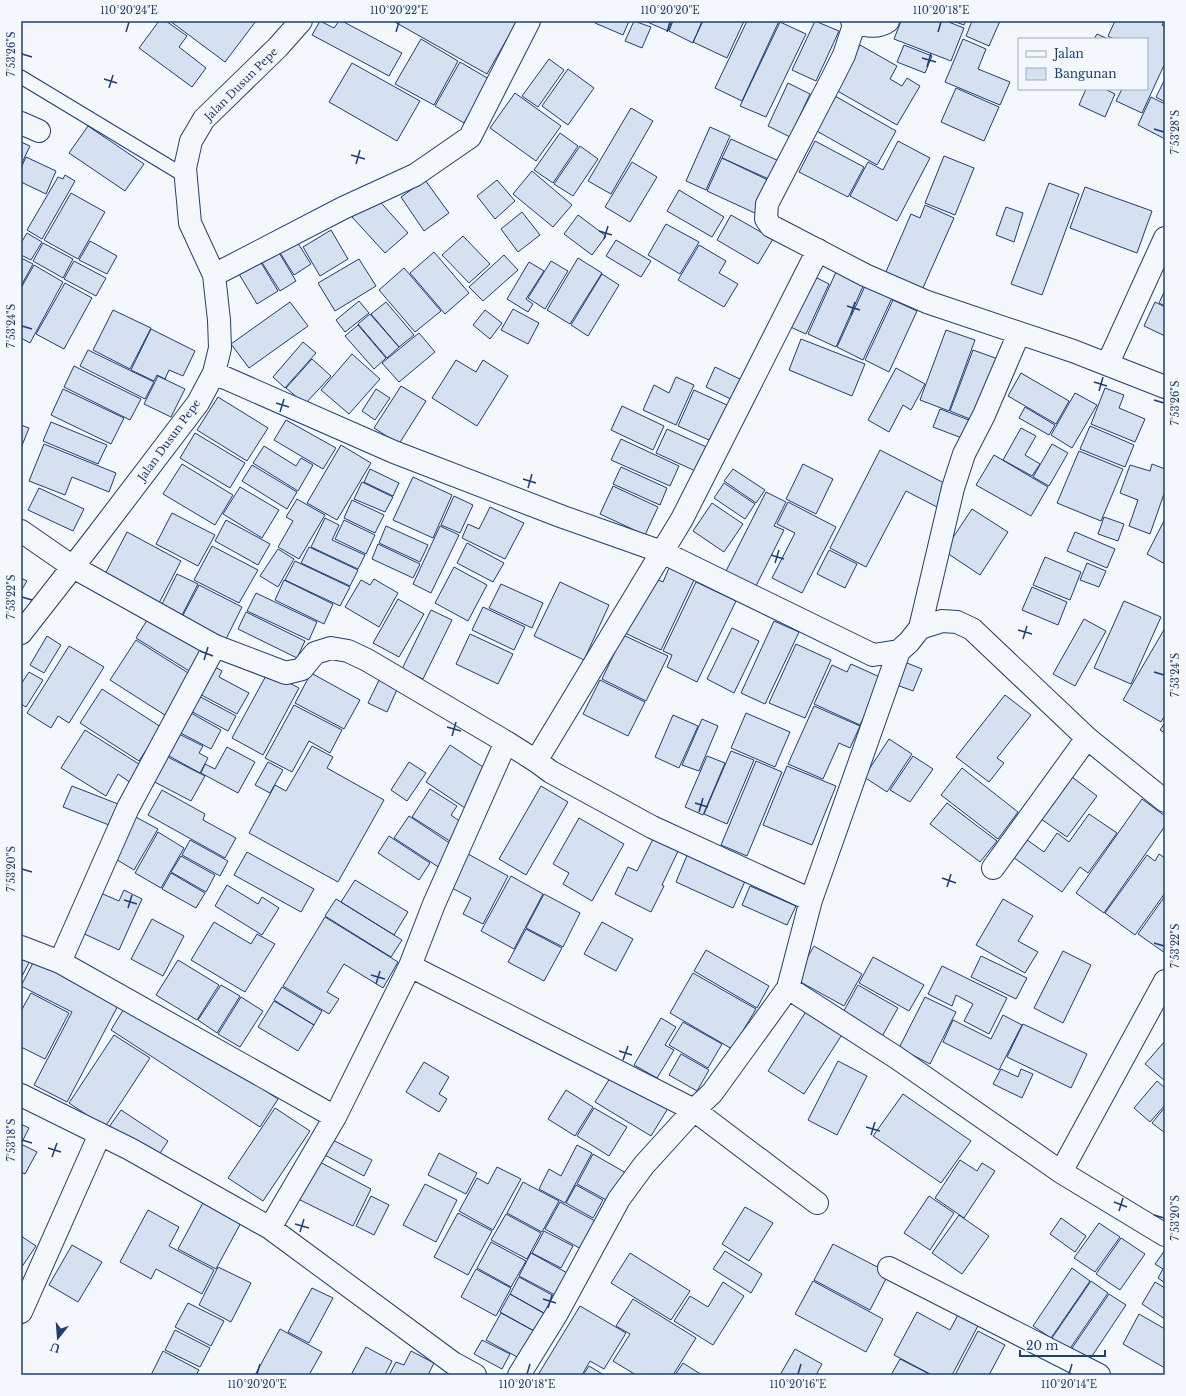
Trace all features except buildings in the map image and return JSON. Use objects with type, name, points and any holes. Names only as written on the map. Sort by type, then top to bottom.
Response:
[{"type":"street","name":"Jalan Dusun Pepe","points":[[21,633],[198,403],[214,372],[220,348],[220,320],[214,275],[190,223],[185,168],[191,141],[204,119],[278,47],[301,21]]},
{"type":"street","points":[[214,275],[343,208],[415,175],[470,137],[529,21]]},
{"type":"street","points":[[888,21],[876,26],[867,26],[854,22],[844,55],[767,204],[766,219],[771,226],[866,275],[927,302],[1108,363],[1165,387]]},
{"type":"street","points":[[1108,363],[1165,238]]},
{"type":"street","points":[[536,761],[682,519],[818,250]]},
{"type":"street","points":[[519,1375],[556,1315],[620,1199],[644,1165],[694,1110],[712,1093],[788,988],[811,900],[899,651],[909,642],[920,628],[953,488],[964,454],[984,415],[1019,333]]},
{"type":"street","points":[[214,372],[394,452],[556,514],[662,552],[873,655],[899,651]]},
{"type":"street","points":[[21,531],[73,567],[215,646],[286,673],[302,669],[315,653],[331,648],[348,651],[367,660],[506,742],[551,772],[652,827],[811,900]]},
{"type":"street","points":[[920,628],[942,621],[957,622],[972,629],[1087,738],[1165,801]]},
{"type":"street","points":[[60,962],[128,808],[215,646]]},
{"type":"street","points":[[993,868],[1087,738]]},
{"type":"street","points":[[270,1228],[335,1117],[410,966],[434,904],[506,742]]},
{"type":"street","points":[[21,948],[60,962],[335,1117]]},
{"type":"street","points":[[410,966],[694,1110],[817,1203]]},
{"type":"street","points":[[1061,1172],[1165,981]]},
{"type":"street","points":[[788,988],[897,1058],[1061,1172],[1165,1235]]},
{"type":"street","points":[[21,1095],[130,1149],[270,1228],[449,1369],[475,1375]]},
{"type":"street","points":[[21,1312],[100,1134]]},
{"type":"street","points":[[889,1268],[1099,1375]]},
{"type":"lane","points":[[21,77],[185,176]]}]
